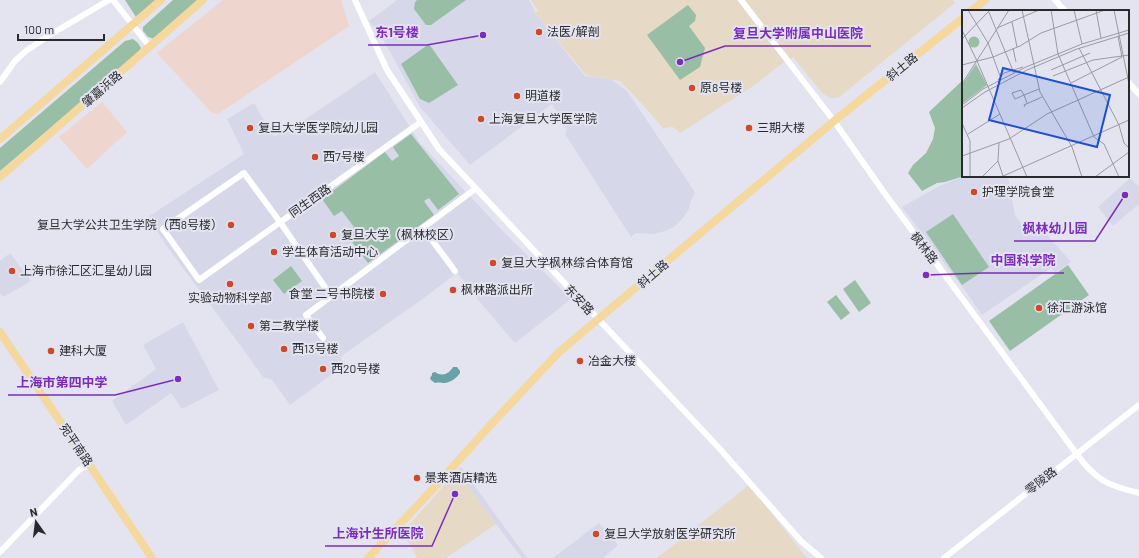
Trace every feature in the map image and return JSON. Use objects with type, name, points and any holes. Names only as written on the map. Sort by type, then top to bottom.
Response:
[{"type":"main road","points":[[0,139],[161,0]]},
{"type":"main road","name":"肇嘉浜路","points":[[0,178],[203,0]]},
{"type":"main road","points":[[972,10],[985,0]]},
{"type":"main road","name":"斜土路","points":[[368,558],[559,352],[834,121],[962,19]]},
{"type":"main road","name":"宛平南路","points":[[0,332],[88,465],[152,558]]},
{"type":"street","points":[[0,82],[15,61],[26,51],[48,36],[109,0]]},
{"type":"street","points":[[113,0],[150,47]]},
{"type":"street","name":"东安路","points":[[355,0],[387,70],[439,150],[719,448],[801,541],[821,558]]},
{"type":"street","name":"枫林路","points":[[741,0],[834,121],[883,191],[1088,468],[1104,481],[1122,489],[1139,493]]},
{"type":"street","points":[[1055,0],[1064,10]]},
{"type":"street","points":[[1129,83],[1139,94]]},
{"type":"street","name":"同生西路","points":[[280,222],[244,173],[163,229],[198,280],[280,222],[421,122]]},
{"type":"street","points":[[322,338],[306,315],[475,189]]},
{"type":"street","points":[[280,222],[330,296]]},
{"type":"street","points":[[423,228],[455,271]]},
{"type":"street","name":"零陵路","points":[[944,558],[1139,405]]},
{"type":"street","points":[[0,552],[79,470],[88,465]]},
{"type":"shaded area","points":[[223,0],[341,0],[349,26],[218,114],[211,112],[157,53]]},
{"type":"shaded area","name":"上海复旦大学医学院","points":[[397,0],[529,0],[535,13],[585,76],[611,79],[627,91],[695,192],[689,209],[683,218],[674,227],[665,231],[653,234],[636,233],[631,237],[565,134],[567,129],[552,104],[470,165],[420,107],[379,32],[369,21]]},
{"type":"shaded area","points":[[531,0],[953,0],[955,3],[838,98],[830,98],[822,93],[793,57],[777,67],[756,84],[680,133],[673,127],[663,128],[620,81],[586,75],[535,13],[538,11]]},
{"type":"shaded area","name":"复旦大学（枫林校区）","points":[[375,72],[420,143],[497,225],[571,299],[515,343],[457,273],[340,357],[345,365],[290,405],[272,380],[263,377],[166,245],[148,217],[244,154],[227,119],[254,103],[274,137],[306,119]]},
{"type":"shaded area","points":[[102,102],[127,132],[87,169],[59,137]]},
{"type":"shaded area","points":[[962,177],[1008,177],[1015,215],[1025,229],[1036,222],[1071,262],[1055,273],[1051,268],[982,315],[902,207],[939,186]]},
{"type":"shaded area","points":[[1130,178],[1139,187],[1139,204],[1113,226],[1098,207]]},
{"type":"shaded area","name":"上海市徐汇区汇星幼儿园","points":[[10,253],[31,281],[3,297],[0,293],[0,261]]},
{"type":"shaded area","points":[[183,322],[219,390],[182,409],[171,393],[126,425],[112,401],[156,369],[143,345]]},
{"type":"shaded area","points":[[461,467],[527,558],[522,558],[457,471]]},
{"type":"shaded area","points":[[457,471],[496,524],[446,558],[417,558],[403,532]]},
{"type":"shaded area","points":[[749,485],[807,558],[657,558]]},
{"type":"shaded area","name":"复旦大学放射医学研究所","points":[[599,523],[618,545],[603,558],[553,558]]},
{"type":"green space","points":[[125,0],[156,0],[136,17]]},
{"type":"green space","points":[[173,0],[198,0],[155,39],[148,37],[143,31],[143,27]]},
{"type":"green space","points":[[417,0],[466,0],[431,25],[426,25],[414,9],[415,2]]},
{"type":"green space","points":[[688,5],[696,15],[695,21],[689,26],[705,48],[700,67],[680,80],[647,35]]},
{"type":"green space","points":[[133,39],[141,48],[137,54],[0,171],[0,148],[125,41]]},
{"type":"green space","points":[[429,44],[458,85],[429,103],[420,99],[401,64]]},
{"type":"green space","points":[[962,81],[962,177],[937,183],[922,191],[908,173],[913,165],[926,153],[933,139],[935,128],[929,112]]},
{"type":"green space","points":[[411,134],[459,194],[438,210],[429,198],[424,201],[434,215],[368,263],[346,234],[354,227],[342,211],[334,216],[322,199],[385,152],[392,161],[399,156],[393,147]]},
{"type":"green space","points":[[953,214],[989,267],[962,285],[926,232]]},
{"type":"green space","name":"徐汇游泳馆","points":[[1068,265],[1089,295],[1010,351],[989,321]]},
{"type":"green space","points":[[291,266],[302,281],[284,294],[273,280]]},
{"type":"green space","points":[[855,280],[871,303],[859,312],[843,289]]},
{"type":"green space","points":[[836,295],[850,313],[841,320],[827,302]]},
{"type":"water","points":[[453,367],[457,367],[460,373],[452,381],[435,383],[431,380],[430,378],[432,373],[435,372],[438,374],[445,374]]},
{"type":"place","name":"法医/解剖","points":[[539,32]]},
{"type":"place","name":"东1号楼","points":[[483,35]]},
{"type":"place","name":"复旦大学附属中山医院","points":[[680,62]]},
{"type":"place","name":"原8号楼","points":[[692,88]]},
{"type":"place","name":"明道楼","points":[[517,96]]},
{"type":"place","name":"上海复旦大学医学院","points":[[481,119]]},
{"type":"place","name":"复旦大学医学院幼儿园","points":[[250,128]]},
{"type":"place","name":"三期大楼","points":[[749,128]]},
{"type":"place","name":"西7号楼","points":[[315,157]]},
{"type":"place","name":"护理学院食堂","points":[[974,192]]},
{"type":"place","name":"枫林幼儿园","points":[[1125,195]]},
{"type":"place","name":"复旦大学公共卫生学院（西8号楼）","points":[[231,225]]},
{"type":"place","name":"复旦大学（枫林校区）","points":[[333,235]]},
{"type":"place","name":"学生体育活动中心","points":[[274,252]]},
{"type":"place","name":"复旦大学枫林综合体育馆","points":[[493,263]]},
{"type":"place","name":"上海市徐汇区汇星幼儿园","points":[[12,271]]},
{"type":"place","name":"中国科学院","points":[[926,275]]},
{"type":"place","name":"实验动物科学部","points":[[230,284]]},
{"type":"place","name":"枫林路派出所","points":[[453,290]]},
{"type":"place","name":"食堂 二号书院楼","points":[[383,294]]},
{"type":"place","name":"徐汇游泳馆","points":[[1039,308]]},
{"type":"place","name":"第二教学楼","points":[[251,326]]},
{"type":"place","name":"西13号楼","points":[[284,349]]},
{"type":"place","name":"建科大厦","points":[[51,351]]},
{"type":"place","name":"冶金大楼","points":[[580,361]]},
{"type":"place","name":"西20号楼","points":[[323,369]]},
{"type":"place","name":"上海市第四中学","points":[[178,379]]},
{"type":"place","name":"景莱酒店精选","points":[[417,478]]},
{"type":"place","name":"上海计生所医院","points":[[455,494]]},
{"type":"place","name":"复旦大学放射医学研究所","points":[[596,534]]}]
